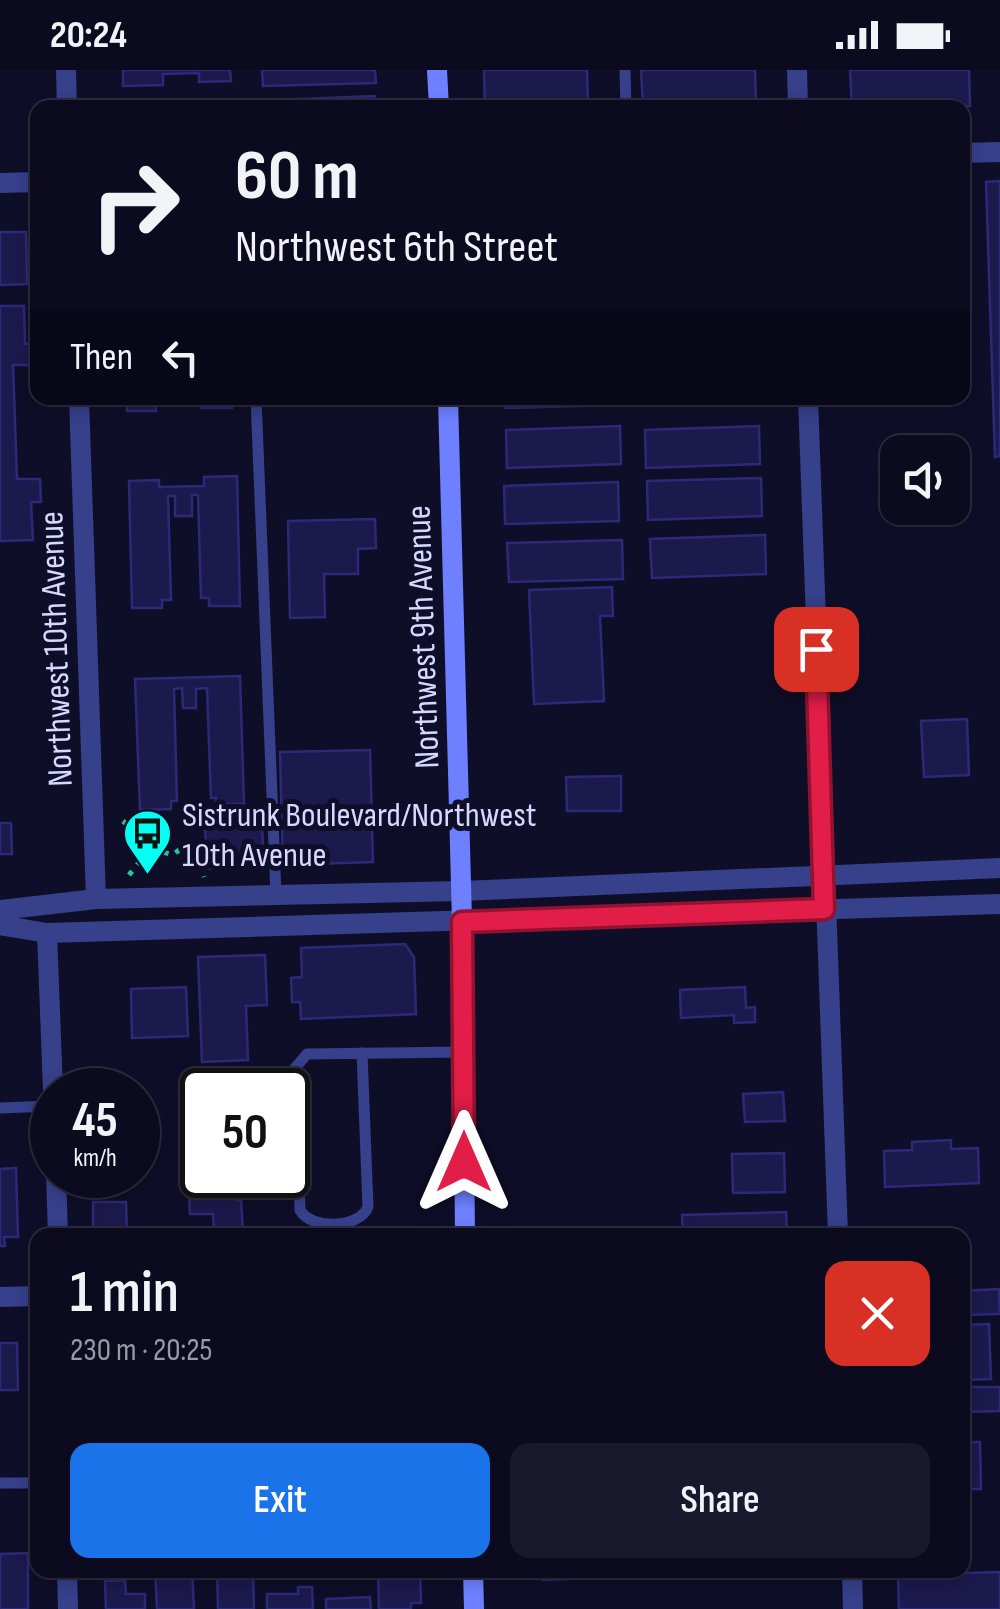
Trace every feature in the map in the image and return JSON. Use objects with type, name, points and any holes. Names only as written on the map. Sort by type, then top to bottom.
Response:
[{"type":"main road","points":[[437,70],[438,100]]},
{"type":"main road","name":"Northwest 9th Avenue","points":[[448,405],[462,922],[465,1228]]},
{"type":"main road","points":[[472,1578],[474,1609]]},
{"type":"street","points":[[66,70],[67,100]]},
{"type":"street","points":[[797,70],[798,100]]},
{"type":"street","points":[[970,153],[1000,152]]},
{"type":"street","points":[[0,183],[30,182]]},
{"type":"street","name":"Northwest 10th Avenue","points":[[78,405],[96,898]]},
{"type":"street","points":[[808,405],[838,1228]]},
{"type":"street","points":[[0,910],[96,898],[461,891],[1000,868]]},
{"type":"street","points":[[0,925],[48,932],[1000,904]]},
{"type":"street","points":[[48,932],[52,1068]]},
{"type":"street","points":[[57,1198],[58,1228]]},
{"type":"street","points":[[0,1297],[30,1296]]},
{"type":"street","points":[[67,1578],[68,1609]]},
{"type":"street","points":[[852,1578],[853,1609]]},
{"type":"lane","points":[[625,70],[626,100]]},
{"type":"lane","points":[[256,405],[276,895]]},
{"type":"lane","points":[[362,1053],[368,1207],[356,1222],[313,1223],[300,1210],[295,1068],[307,1054],[362,1053],[463,1052]]},
{"type":"lane","points":[[0,1108],[30,1107]]},
{"type":"lane","points":[[0,1484],[30,1482]]},
{"type":"path","points":[[124,821],[152,846],[173,856],[186,844],[196,852],[204,878]]},
{"type":"path","points":[[125,880],[152,846]]},
{"type":"building","points":[[123,70],[230,70],[231,81],[199,82],[199,73],[163,74],[163,85],[123,86]]},
{"type":"building","points":[[262,70],[375,70],[376,83],[263,86]]},
{"type":"building","points":[[484,70],[587,70],[588,100],[485,100]]},
{"type":"building","points":[[641,70],[755,70],[756,100],[643,100]]},
{"type":"building","points":[[850,70],[969,70],[970,100],[852,100]]},
{"type":"building","points":[[375,96],[375,100],[276,100]]},
{"type":"building","points":[[1000,181],[1000,456],[995,457],[986,182]]},
{"type":"building","points":[[0,232],[26,232],[27,284],[0,285]]},
{"type":"building","points":[[0,306],[24,306],[30,365],[13,365],[17,479],[40,479],[41,502],[31,502],[33,540],[0,541]]},
{"type":"building","points":[[127,405],[156,405],[156,411],[127,411]]},
{"type":"building","points":[[200,405],[232,405],[232,408]]},
{"type":"building","points":[[505,405],[615,405],[505,408]]},
{"type":"building","points":[[620,426],[621,464],[507,468],[506,430]]},
{"type":"building","points":[[759,426],[760,464],[646,468],[645,430]]},
{"type":"building","points":[[237,476],[240,606],[209,606],[209,598],[201,598],[198,495],[192,495],[192,516],[175,516],[175,496],[168,496],[171,600],[162,600],[162,608],[132,608],[129,481],[159,480],[159,487],[204,486],[204,477]]},
{"type":"building","points":[[761,478],[762,516],[648,520],[647,481]]},
{"type":"building","points":[[618,482],[619,521],[505,524],[504,486]]},
{"type":"building","points":[[375,519],[376,548],[358,549],[358,574],[324,574],[325,617],[290,618],[288,521]]},
{"type":"building","points":[[765,535],[766,574],[652,578],[650,539]]},
{"type":"building","points":[[622,540],[623,579],[509,582],[507,543]]},
{"type":"building","points":[[612,587],[613,616],[600,616],[604,701],[534,704],[529,590]]},
{"type":"building","points":[[240,676],[244,804],[216,804],[216,798],[211,798],[207,688],[196,689],[196,708],[183,708],[182,688],[174,689],[177,801],[171,801],[171,809],[140,810],[135,679]]},
{"type":"building","points":[[967,719],[969,775],[924,777],[921,721]]},
{"type":"building","points":[[370,750],[373,862],[283,865],[280,752]]},
{"type":"building","points":[[621,776],[621,811],[567,811],[566,777]]},
{"type":"building","points":[[0,823],[11,823],[12,854],[0,854]]},
{"type":"building","points":[[262,826],[264,866],[207,869],[205,828]]},
{"type":"building","points":[[405,944],[414,957],[416,1014],[301,1019],[300,1002],[292,1002],[291,978],[302,977],[301,948]]},
{"type":"building","points":[[265,955],[267,1005],[246,1006],[248,1060],[202,1062],[198,957]]},
{"type":"building","points":[[186,987],[188,1036],[132,1038],[131,989]]},
{"type":"building","points":[[745,987],[746,1008],[755,1007],[755,1022],[734,1023],[734,1015],[681,1018],[680,990]]},
{"type":"building","points":[[783,1092],[785,1121],[745,1122],[743,1094]]},
{"type":"building","points":[[951,1140],[951,1149],[978,1148],[979,1183],[885,1187],[884,1151],[912,1150],[912,1142]]},
{"type":"building","points":[[784,1153],[785,1192],[733,1193],[732,1154]]},
{"type":"building","points":[[16,1168],[18,1237],[4,1237],[5,1246],[0,1246],[0,1169]]},
{"type":"building","points":[[189,1198],[241,1200],[243,1228],[214,1228],[213,1214],[190,1214]]},
{"type":"building","points":[[93,1202],[126,1202],[127,1228],[93,1228]]},
{"type":"building","points":[[786,1212],[787,1228],[683,1228],[682,1215]]},
{"type":"building","points":[[999,1289],[1000,1314],[970,1315],[970,1291]]},
{"type":"building","points":[[989,1324],[991,1379],[970,1380],[970,1325]]},
{"type":"building","points":[[0,1343],[17,1343],[18,1390],[0,1390]]},
{"type":"building","points":[[970,1387],[1000,1387],[1000,1411],[970,1412]]},
{"type":"building","points":[[970,1442],[980,1442],[981,1489],[970,1489]]},
{"type":"building","points":[[28,1553],[28,1609],[0,1609],[0,1554]]},
{"type":"building","points":[[1000,1572],[1000,1609],[899,1609],[898,1578],[970,1578],[970,1573]]},
{"type":"building","points":[[155,1578],[192,1578],[194,1609],[157,1609]]},
{"type":"building","points":[[217,1578],[253,1578],[254,1609],[218,1609]]},
{"type":"building","points":[[378,1578],[420,1578],[421,1603],[411,1603],[411,1609],[379,1609]]},
{"type":"building","points":[[125,1580],[126,1594],[145,1594],[145,1609],[106,1609],[105,1581]]},
{"type":"building","points":[[298,1587],[312,1587],[313,1609],[267,1609],[267,1594],[298,1594]]},
{"type":"building","points":[[370,1597],[371,1609],[326,1609],[326,1599]]},
{"type":"place","name":"Sistrunk Boulevard/Northwest 10th Avenue","points":[[147,876]]},
{"type":"route","points":[[464,1162],[462,922],[824,909],[816,649]]}]
